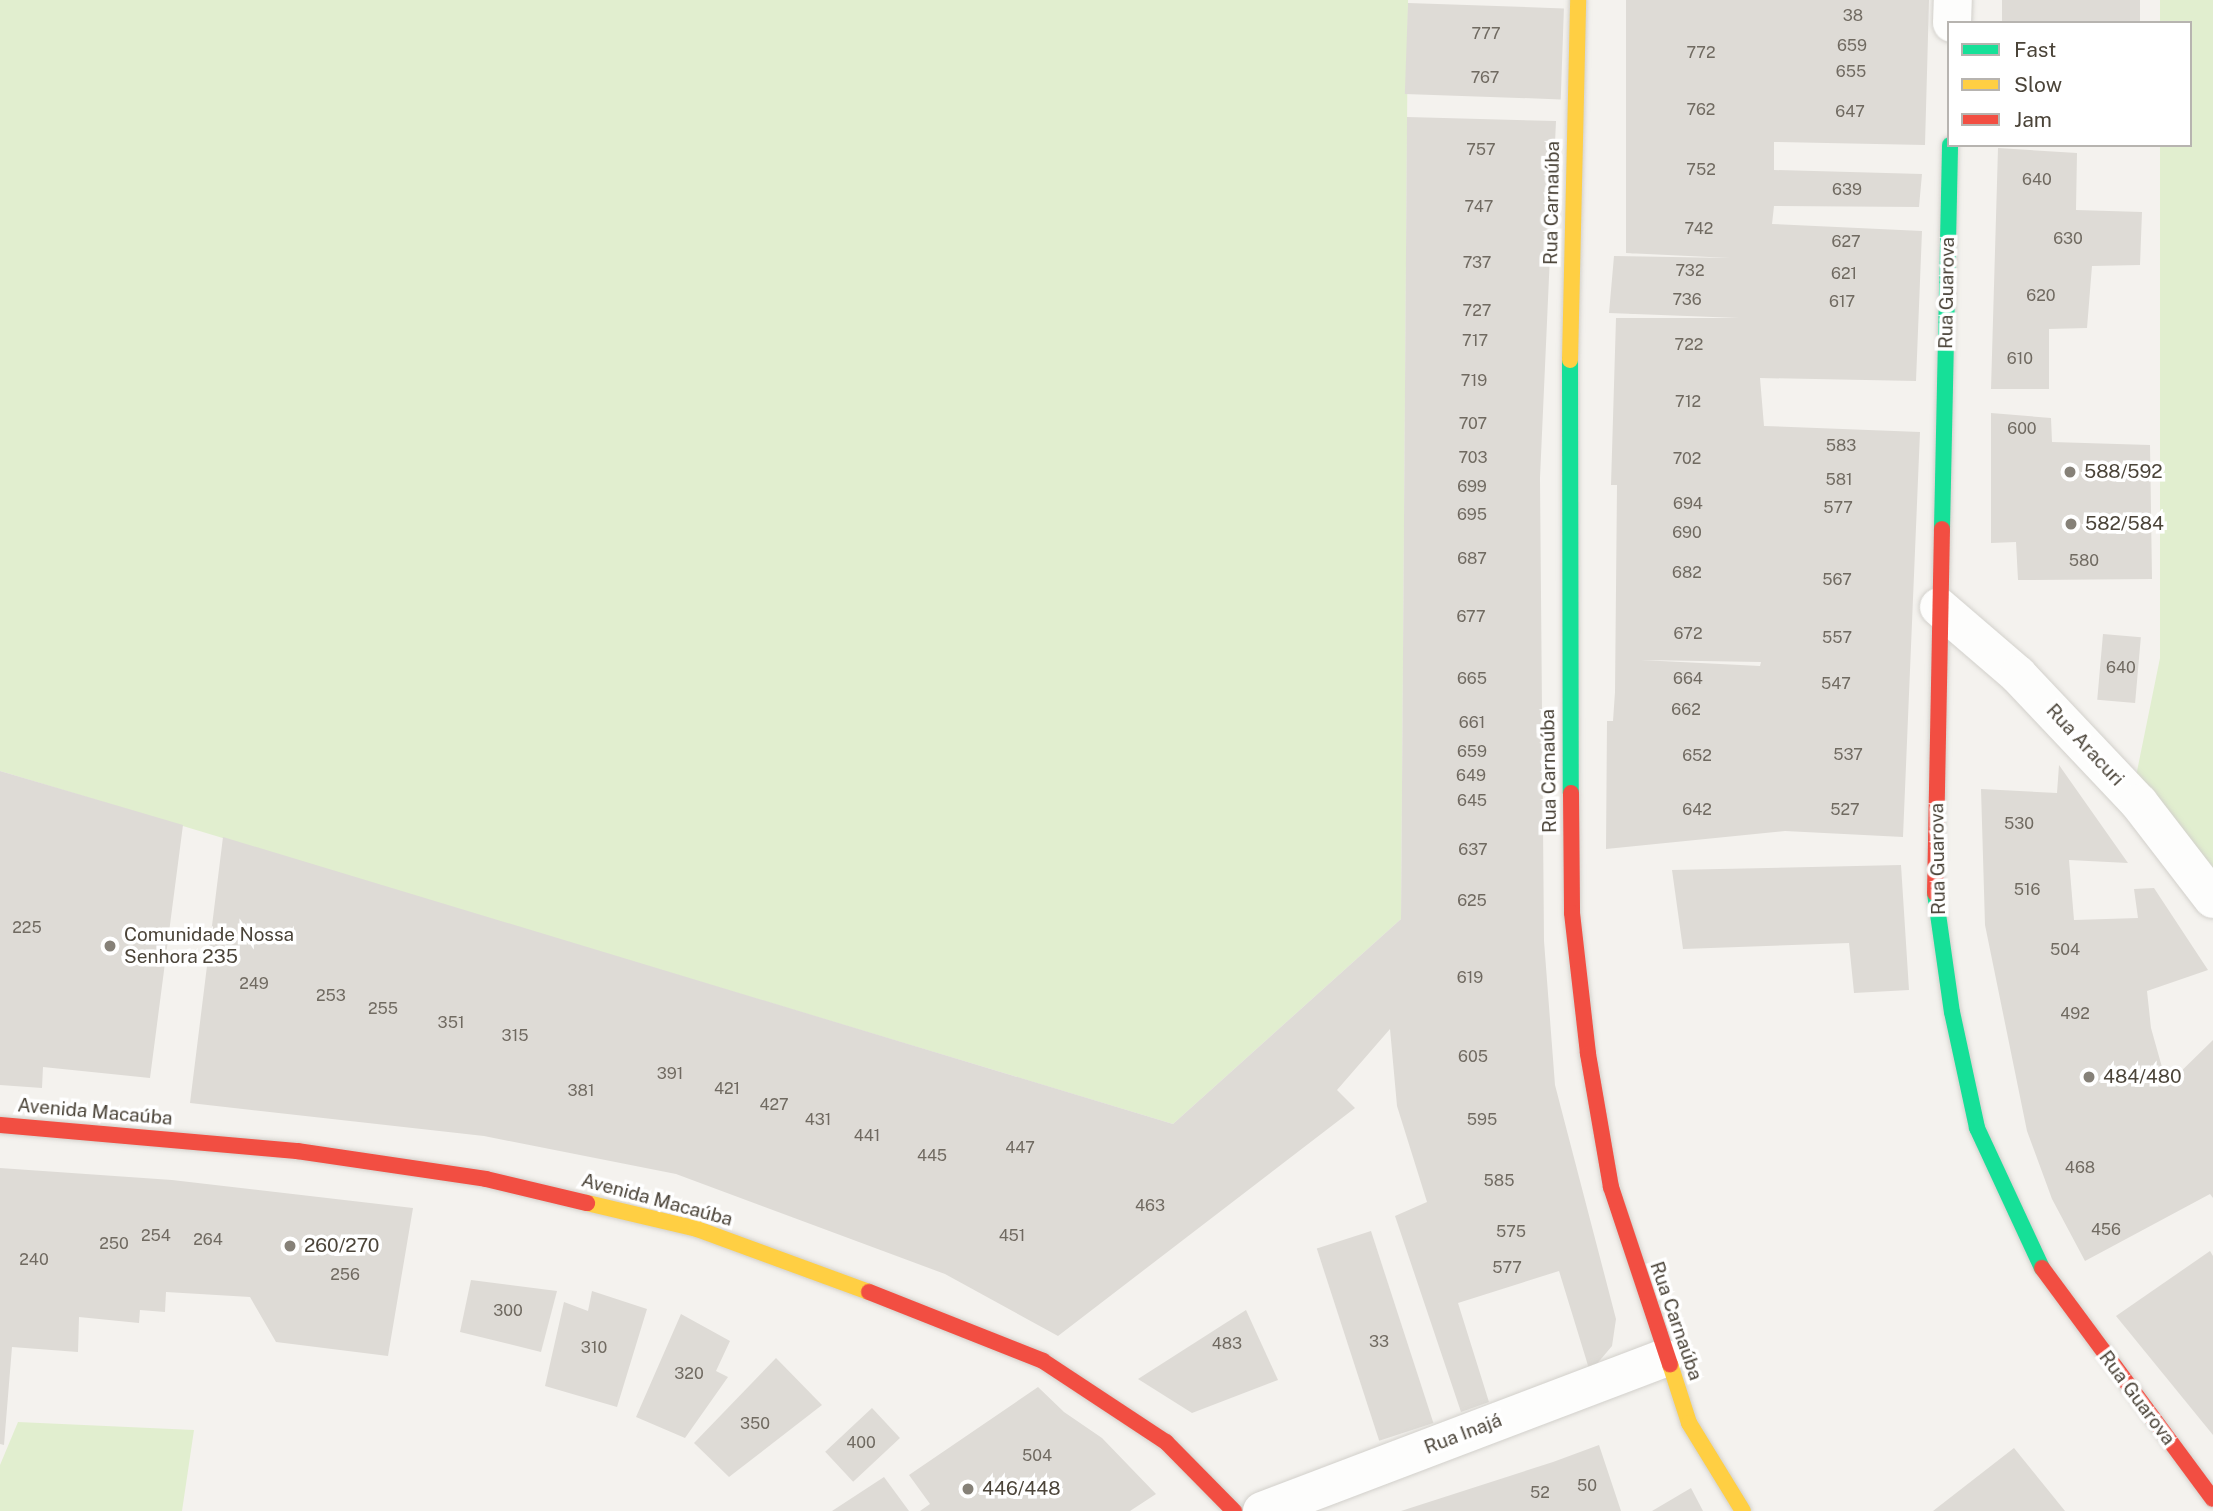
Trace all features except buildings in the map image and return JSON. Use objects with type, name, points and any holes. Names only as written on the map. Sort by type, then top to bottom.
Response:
[{"type":"street","name":"Rua Carnaúba","points":[[1578,0],[1567,505],[1572,914],[1588,1054],[1611,1187],[1664,1358],[1689,1423],[1743,1511]]},
{"type":"street","points":[[1952,21],[1953,0]]},
{"type":"street","name":"Rua Guarova","points":[[1950,147],[1935,906],[1977,1128],[2046,1278],[2213,1499]]},
{"type":"street","name":"Rua Aracuri","points":[[1939,607],[2018,675],[2139,803],[2213,899]]},
{"type":"street","name":"Avenida Macaúba","points":[[0,1125],[337,1157],[486,1179],[697,1229],[918,1310],[1043,1361],[1166,1442],[1234,1511]]},
{"type":"street","name":"Rua Inajá","points":[[1262,1511],[1664,1358]]},
{"type":"green space","points":[[0,0],[1408,0],[1401,919],[1173,1124],[0,771]]},
{"type":"green space","points":[[2160,0],[2213,0],[2213,894],[2135,781],[2160,658],[2160,147],[2192,147],[2192,21],[2160,21]]},
{"type":"green space","points":[[18,1422],[194,1430],[182,1511],[0,1511],[0,1465]]},
{"type":"traffic: fast","points":[[1942,529],[1950,147]]},
{"type":"traffic: fast","points":[[1570,360],[1571,793]]},
{"type":"traffic: fast","points":[[1935,893],[1952,1012],[1977,1128],[2042,1268]]},
{"type":"traffic: slow","points":[[1570,360],[1578,0]]},
{"type":"traffic: slow","points":[[587,1203],[697,1229],[869,1292]]},
{"type":"traffic: slow","points":[[1670,1364],[1689,1423],[1743,1511]]},
{"type":"traffic: jam","points":[[1935,893],[1942,529]]},
{"type":"traffic: jam","points":[[1571,793],[1572,913],[1588,1054],[1611,1187],[1670,1364]]},
{"type":"traffic: jam","points":[[0,1125],[297,1151],[486,1179],[587,1203]]},
{"type":"traffic: jam","points":[[2042,1268],[2213,1499]]},
{"type":"traffic: jam","points":[[869,1292],[1043,1361],[1166,1442],[1234,1511]]},
{"type":"place","name":"588/592","points":[[2070,472]]},
{"type":"place","name":"582/584","points":[[2071,524]]},
{"type":"place","name":"Comunidade Nossa Senhora 235","points":[[110,946]]},
{"type":"place","name":"484/480","points":[[2089,1077]]},
{"type":"place","name":"260/270","points":[[290,1246]]},
{"type":"place","name":"446/448","points":[[968,1489]]}]
